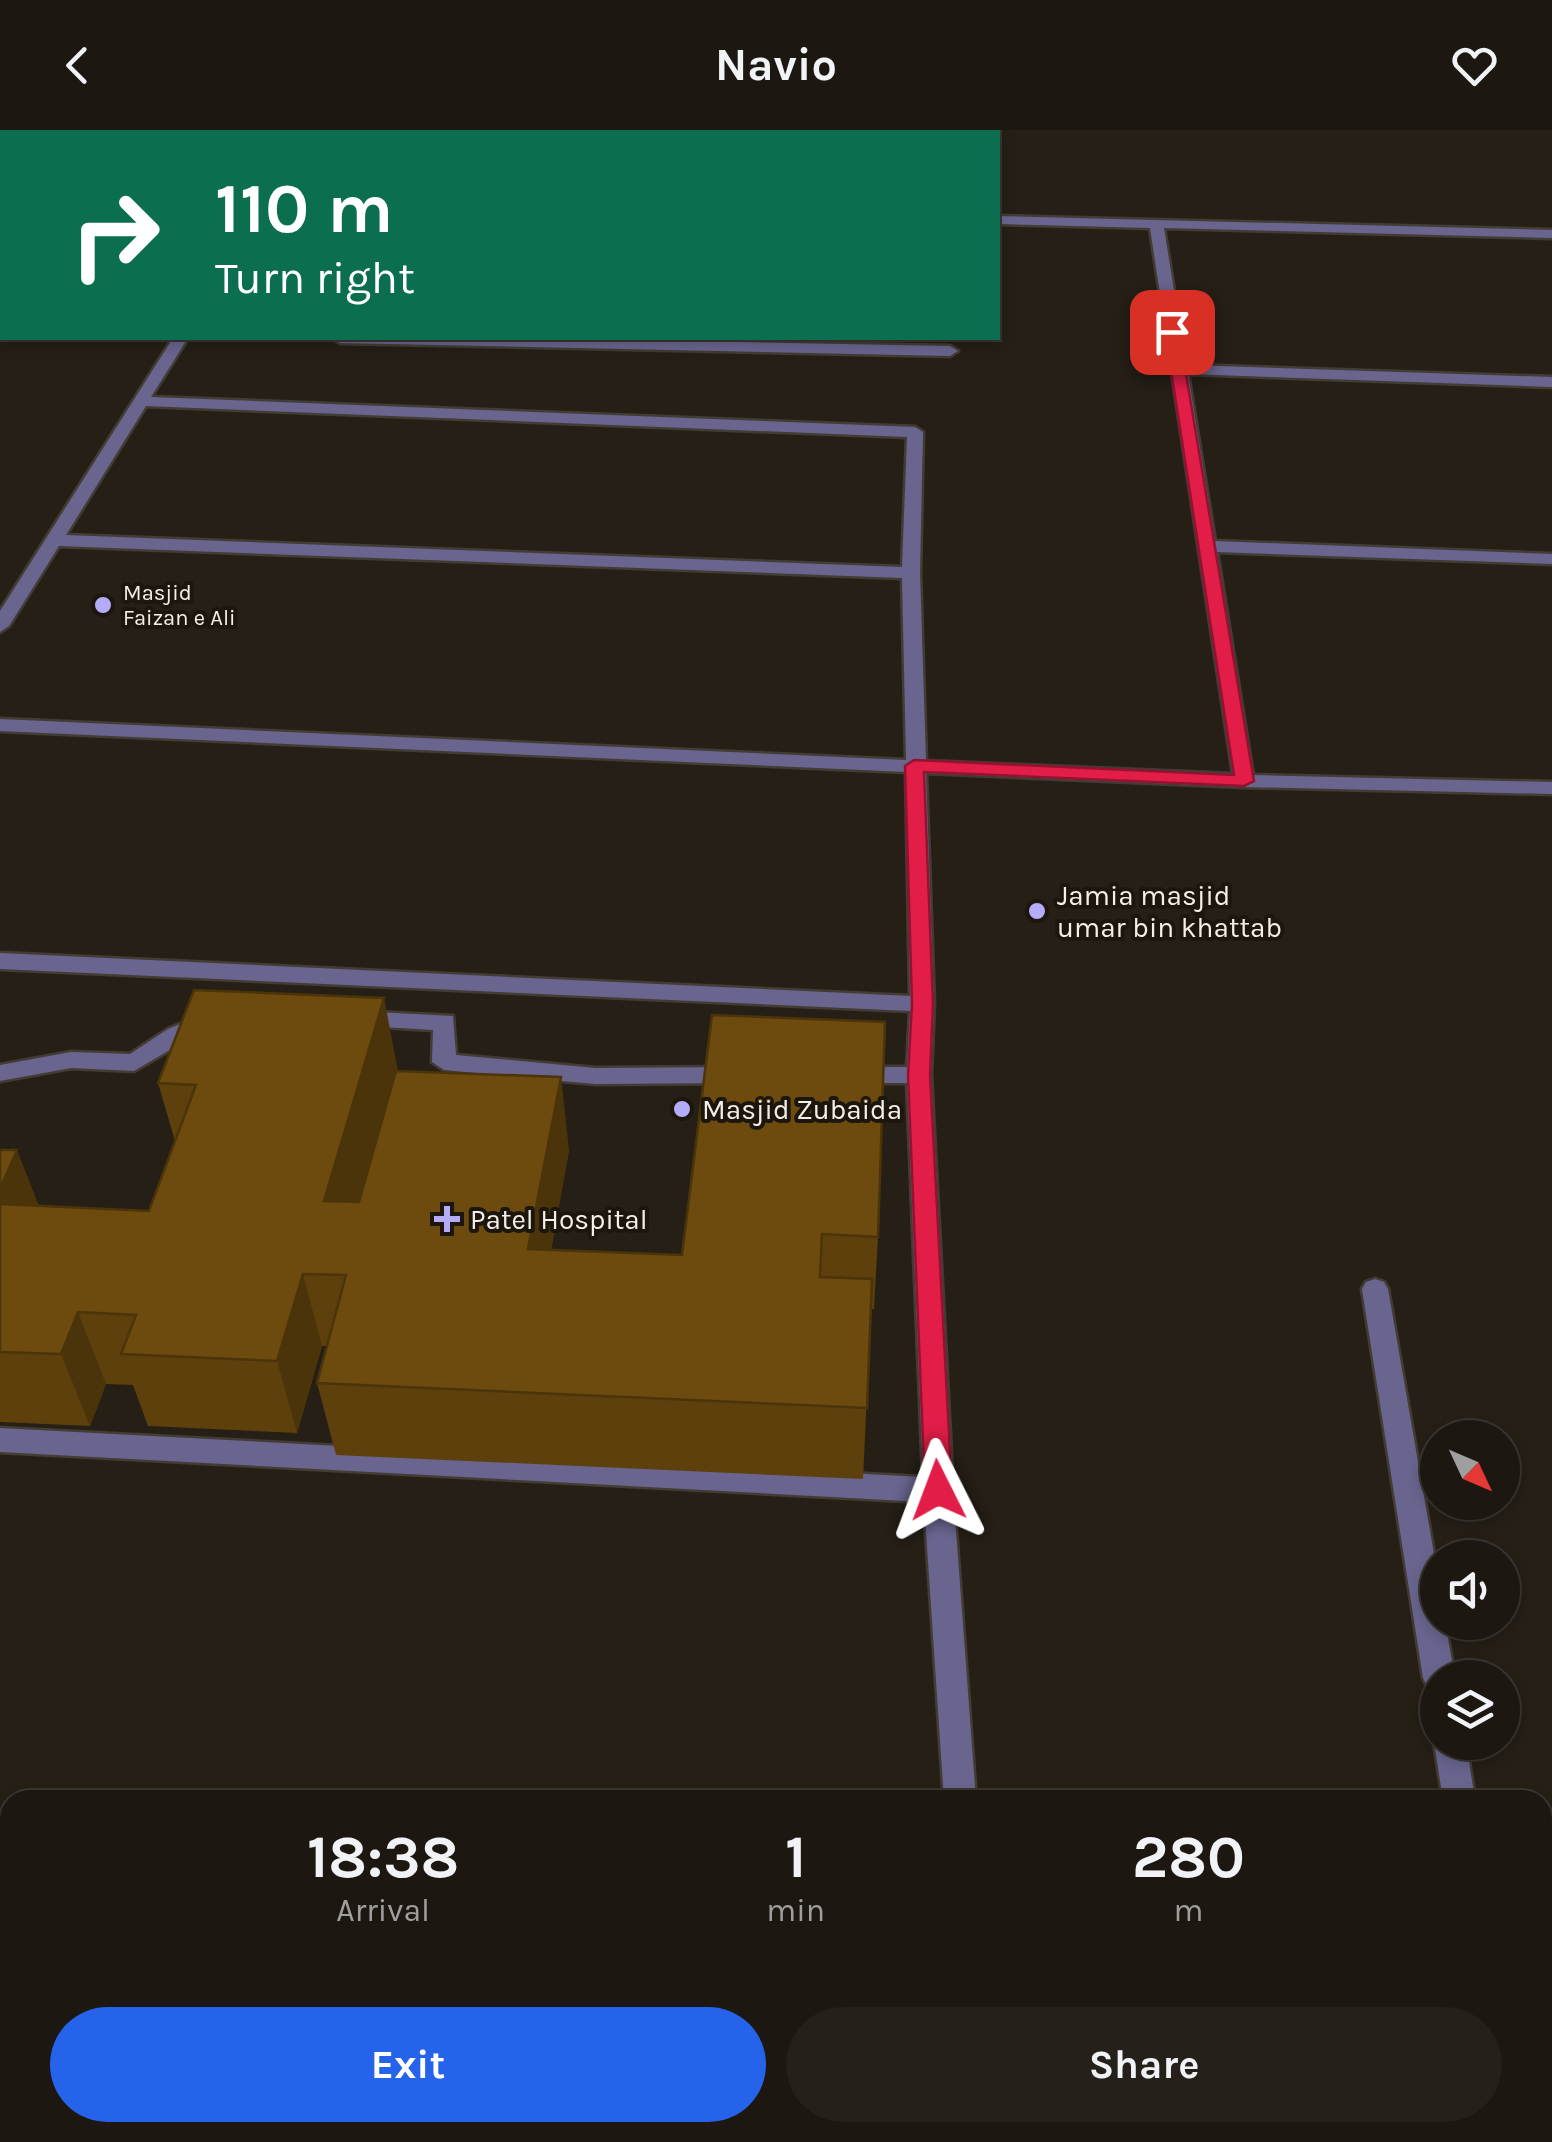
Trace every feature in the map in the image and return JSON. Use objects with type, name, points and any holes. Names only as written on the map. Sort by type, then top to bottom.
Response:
[{"type":"street","points":[[1000,220],[1552,234]]},
{"type":"street","points":[[1156,224],[1244,781]]},
{"type":"street","points":[[0,626],[179,340]]},
{"type":"street","points":[[607,340],[853,343],[950,351]]},
{"type":"street","points":[[1178,369],[1552,382]]},
{"type":"street","points":[[139,401],[915,432],[911,573],[922,1004],[919,1075],[938,1490],[959,1790]]},
{"type":"street","points":[[52,540],[911,573]]},
{"type":"street","points":[[1205,546],[1552,559]]},
{"type":"street","points":[[0,724],[1244,781],[1552,788]]},
{"type":"street","points":[[0,961],[922,1004]]},
{"type":"street","points":[[0,1073],[71,1060],[134,1063],[176,1035],[224,1014]]},
{"type":"street","points":[[335,1018],[445,1022],[444,1062],[594,1076],[766,1075]]},
{"type":"street","points":[[824,1075],[919,1075]]},
{"type":"street","points":[[1376,1288],[1436,1660]]},
{"type":"street","points":[[0,1440],[938,1490]]},
{"type":"street","points":[[1453,1760],[1457,1790]]},
{"type":"building","points":[[194,990],[384,998],[324,1201],[359,1202],[396,1071],[561,1077],[528,1249],[682,1255],[712,1015],[885,1022],[878,1237],[822,1234],[820,1277],[872,1279],[867,1408],[317,1383],[346,1275],[303,1274],[277,1361],[121,1354],[136,1315],[78,1312],[61,1354],[0,1352],[0,1204],[149,1211],[196,1085],[158,1083]]},
{"type":"building","points":[[0,1150],[17,1150],[0,1189]]},
{"type":"place","name":"Masjid Faizan e Ali","points":[[103,605]]},
{"type":"place","name":"Jamia masjid umar bin khattab","points":[[1037,911]]},
{"type":"place","name":"Masjid Zubaida","points":[[682,1109]]},
{"type":"place","name":"Patel Hospital","points":[[447,1219]]},
{"type":"route","points":[[938,1490],[919,1075],[922,1004],[914,766],[1244,781],[1172,332]]}]
